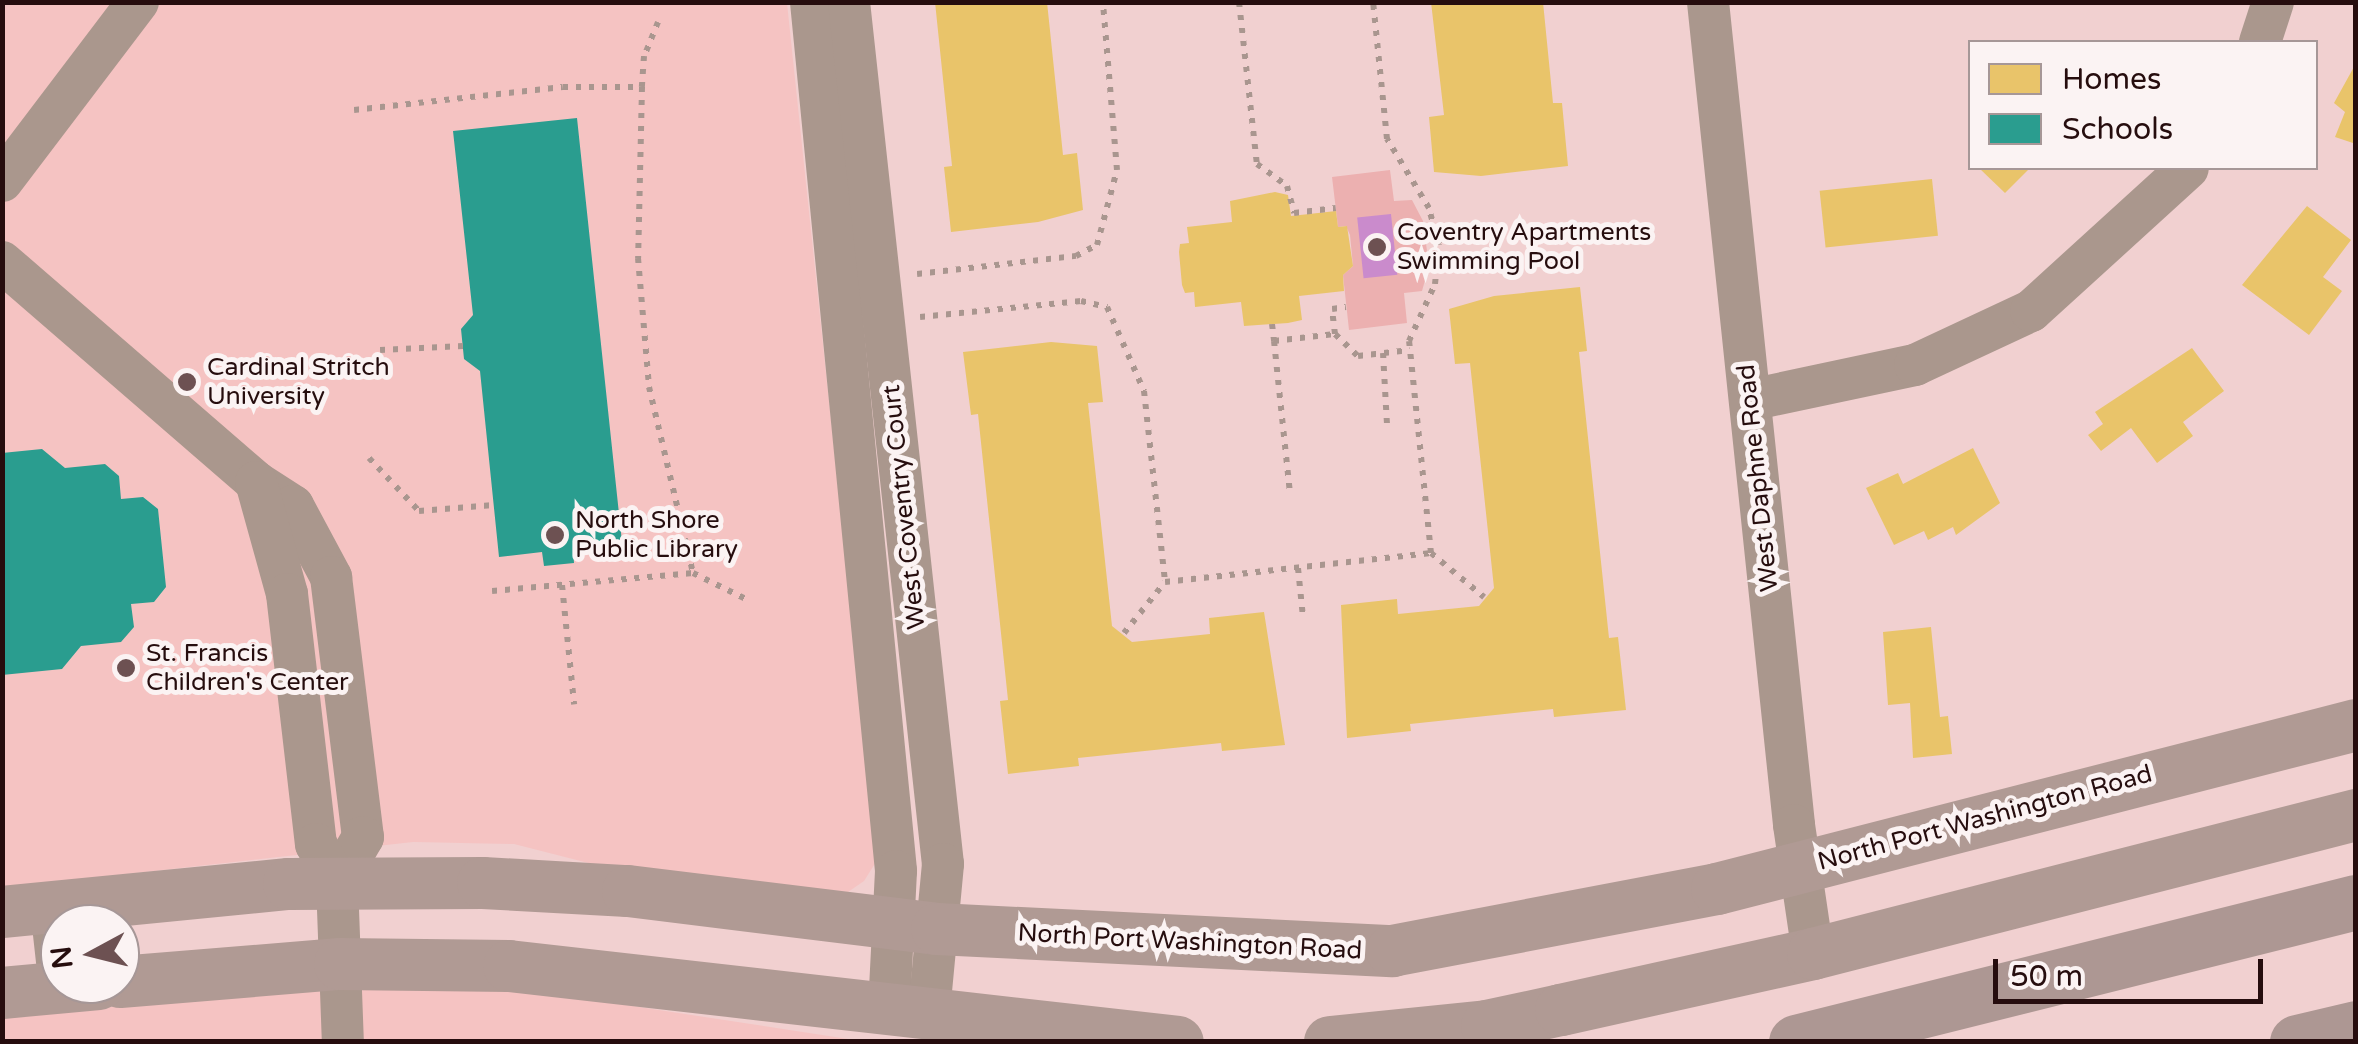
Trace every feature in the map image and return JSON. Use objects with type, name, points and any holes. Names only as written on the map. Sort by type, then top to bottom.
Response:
[{"type":"highway","points":[[1796,1042],[2356,902]]},
{"type":"highway","points":[[2298,1042],[2356,1028]]},
{"type":"main road","name":"North Port Washington Road","points":[[27,909],[337,882],[628,891],[915,926],[1392,950],[1519,931],[1799,867],[2356,725]]},
{"type":"main road","points":[[1330,1042],[1487,1026],[1814,954],[2356,815]]},
{"type":"main road","points":[[140,980],[340,964],[508,966],[1178,1042]]},
{"type":"main road","points":[[2,993],[40,990]]},
{"type":"street","points":[[2,181],[138,2]]},
{"type":"street","name":"West Coventry Court","points":[[811,2],[896,871],[915,926]]},
{"type":"street","name":"West Coventry Court","points":[[849,2],[943,864],[915,926],[909,1010]]},
{"type":"street","name":"West Daphne Road","points":[[1708,2],[1799,867],[1814,954]]},
{"type":"street","points":[[2261,40],[2274,2]]},
{"type":"street","points":[[1750,400],[1915,365],[2031,311],[2186,170]]},
{"type":"street","points":[[2,262],[256,482],[292,506],[331,578],[363,837],[337,882],[343,1042]]},
{"type":"path","points":[[917,274],[1076,256],[1097,245],[1118,154],[1103,2]]},
{"type":"path","points":[[1239,2],[1256,164],[1286,186],[1294,213],[1336,208]]},
{"type":"path","points":[[1373,2],[1387,139],[1429,208],[1439,244],[1435,284],[1410,350],[1431,553],[1484,597]]},
{"type":"path","points":[[658,22],[644,56],[642,88],[641,328],[666,473],[693,573]]},
{"type":"path","points":[[354,110],[563,87],[642,88]]},
{"type":"path","points":[[919,317],[1081,300],[1107,307],[1144,391],[1165,582],[1124,633]]},
{"type":"path","points":[[1346,307],[1332,309],[1335,334],[1358,356],[1410,350]]},
{"type":"path","points":[[1272,324],[1290,492]]},
{"type":"path","points":[[1274,341],[1335,334]]},
{"type":"path","points":[[380,350],[464,346]]},
{"type":"path","points":[[1383,353],[1387,425]]},
{"type":"path","points":[[368,458],[419,511],[494,505]]},
{"type":"path","points":[[1165,582],[1431,553]]},
{"type":"path","points":[[1298,568],[1303,617]]},
{"type":"path","points":[[492,591],[693,573],[750,601]]},
{"type":"path","points":[[562,585],[574,704]]},
{"type":"shaded area","points":[[3,3],[787,3],[875,838],[876,862],[864,881],[848,892],[604,867],[514,844],[413,842],[3,888]]},
{"type":"shaded area","points":[[1390,170],[1394,201],[1412,200],[1423,221],[1429,266],[1422,291],[1404,293],[1407,323],[1349,330],[1343,275],[1353,266],[1350,235],[1346,226],[1338,227],[1332,177]]},
{"type":"shaded area","name":"Coventry Apartments Swimming Pool","points":[[1391,214],[1397,275],[1364,278],[1357,218]]},
{"type":"shaded area","points":[[509,987],[861,1041],[3,1042],[3,1017],[268,992]]},
{"type":"building: Homes","points":[[935,2],[1047,2],[1063,155],[1077,153],[1083,210],[1038,222],[951,232],[944,167],[952,166]]},
{"type":"building: Homes","points":[[1431,2],[1543,2],[1553,103],[1562,103],[1568,166],[1481,176],[1434,172],[1429,117],[1444,115]]},
{"type":"building: Homes","points":[[2355,65],[2356,144],[2335,137],[2345,112],[2334,103]]},
{"type":"building: Homes","points":[[1981,170],[2028,170],[2005,193]]},
{"type":"building: Homes","points":[[1932,179],[1938,236],[1826,247],[1820,191]]},
{"type":"building: Homes","points":[[1275,192],[1288,195],[1291,216],[1336,211],[1338,227],[1347,226],[1353,266],[1343,275],[1344,291],[1299,296],[1302,320],[1288,323],[1244,326],[1241,302],[1195,307],[1194,292],[1185,293],[1182,285],[1179,252],[1180,244],[1189,243],[1187,227],[1232,222],[1230,201]]},
{"type":"building: Homes","points":[[2307,206],[2351,240],[2323,277],[2342,291],[2309,335],[2242,285]]},
{"type":"building: Homes","points":[[1580,287],[1587,351],[1579,352],[1609,638],[1618,637],[1626,710],[1554,717],[1553,709],[1410,724],[1411,731],[1347,738],[1341,605],[1397,599],[1398,614],[1479,606],[1494,588],[1470,363],[1455,364],[1449,309],[1494,296]]},
{"type":"building: Homes","points":[[1051,342],[1097,346],[1103,402],[1088,403],[1112,626],[1132,642],[1210,634],[1209,618],[1264,612],[1285,745],[1222,751],[1221,743],[1078,758],[1079,766],[1008,774],[1000,701],[1008,700],[978,414],[971,415],[963,352]]},
{"type":"building: Homes","points":[[2192,348],[2224,391],[2183,422],[2193,436],[2157,463],[2131,428],[2101,451],[2088,435],[2103,424],[2095,412]]},
{"type":"building: Homes","points":[[1973,448],[2000,503],[1956,535],[1953,527],[1928,540],[1924,531],[1894,545],[1866,488],[1898,473],[1903,484]]},
{"type":"building: Homes","points":[[1931,627],[1940,717],[1948,716],[1952,754],[1913,758],[1910,703],[1888,705],[1883,632]]},
{"type":"building: Schools","points":[[577,118],[622,542],[573,547],[574,563],[544,566],[542,552],[499,557],[480,371],[464,359],[461,329],[473,315],[453,131]]},
{"type":"building: Schools","points":[[42,449],[65,468],[105,464],[119,476],[121,499],[143,497],[158,509],[166,587],[154,602],[131,604],[134,627],[121,642],[81,646],[62,669],[2,675],[2,453]]},
{"type":"place","name":"Coventry Apartments Swimming Pool","points":[[1377,247]]},
{"type":"place","name":"Cardinal Stritch University","points":[[187,382]]},
{"type":"place","name":"North Shore Public Library","points":[[555,535]]},
{"type":"place","name":"St. Francis Children's Center","points":[[126,668]]}]
